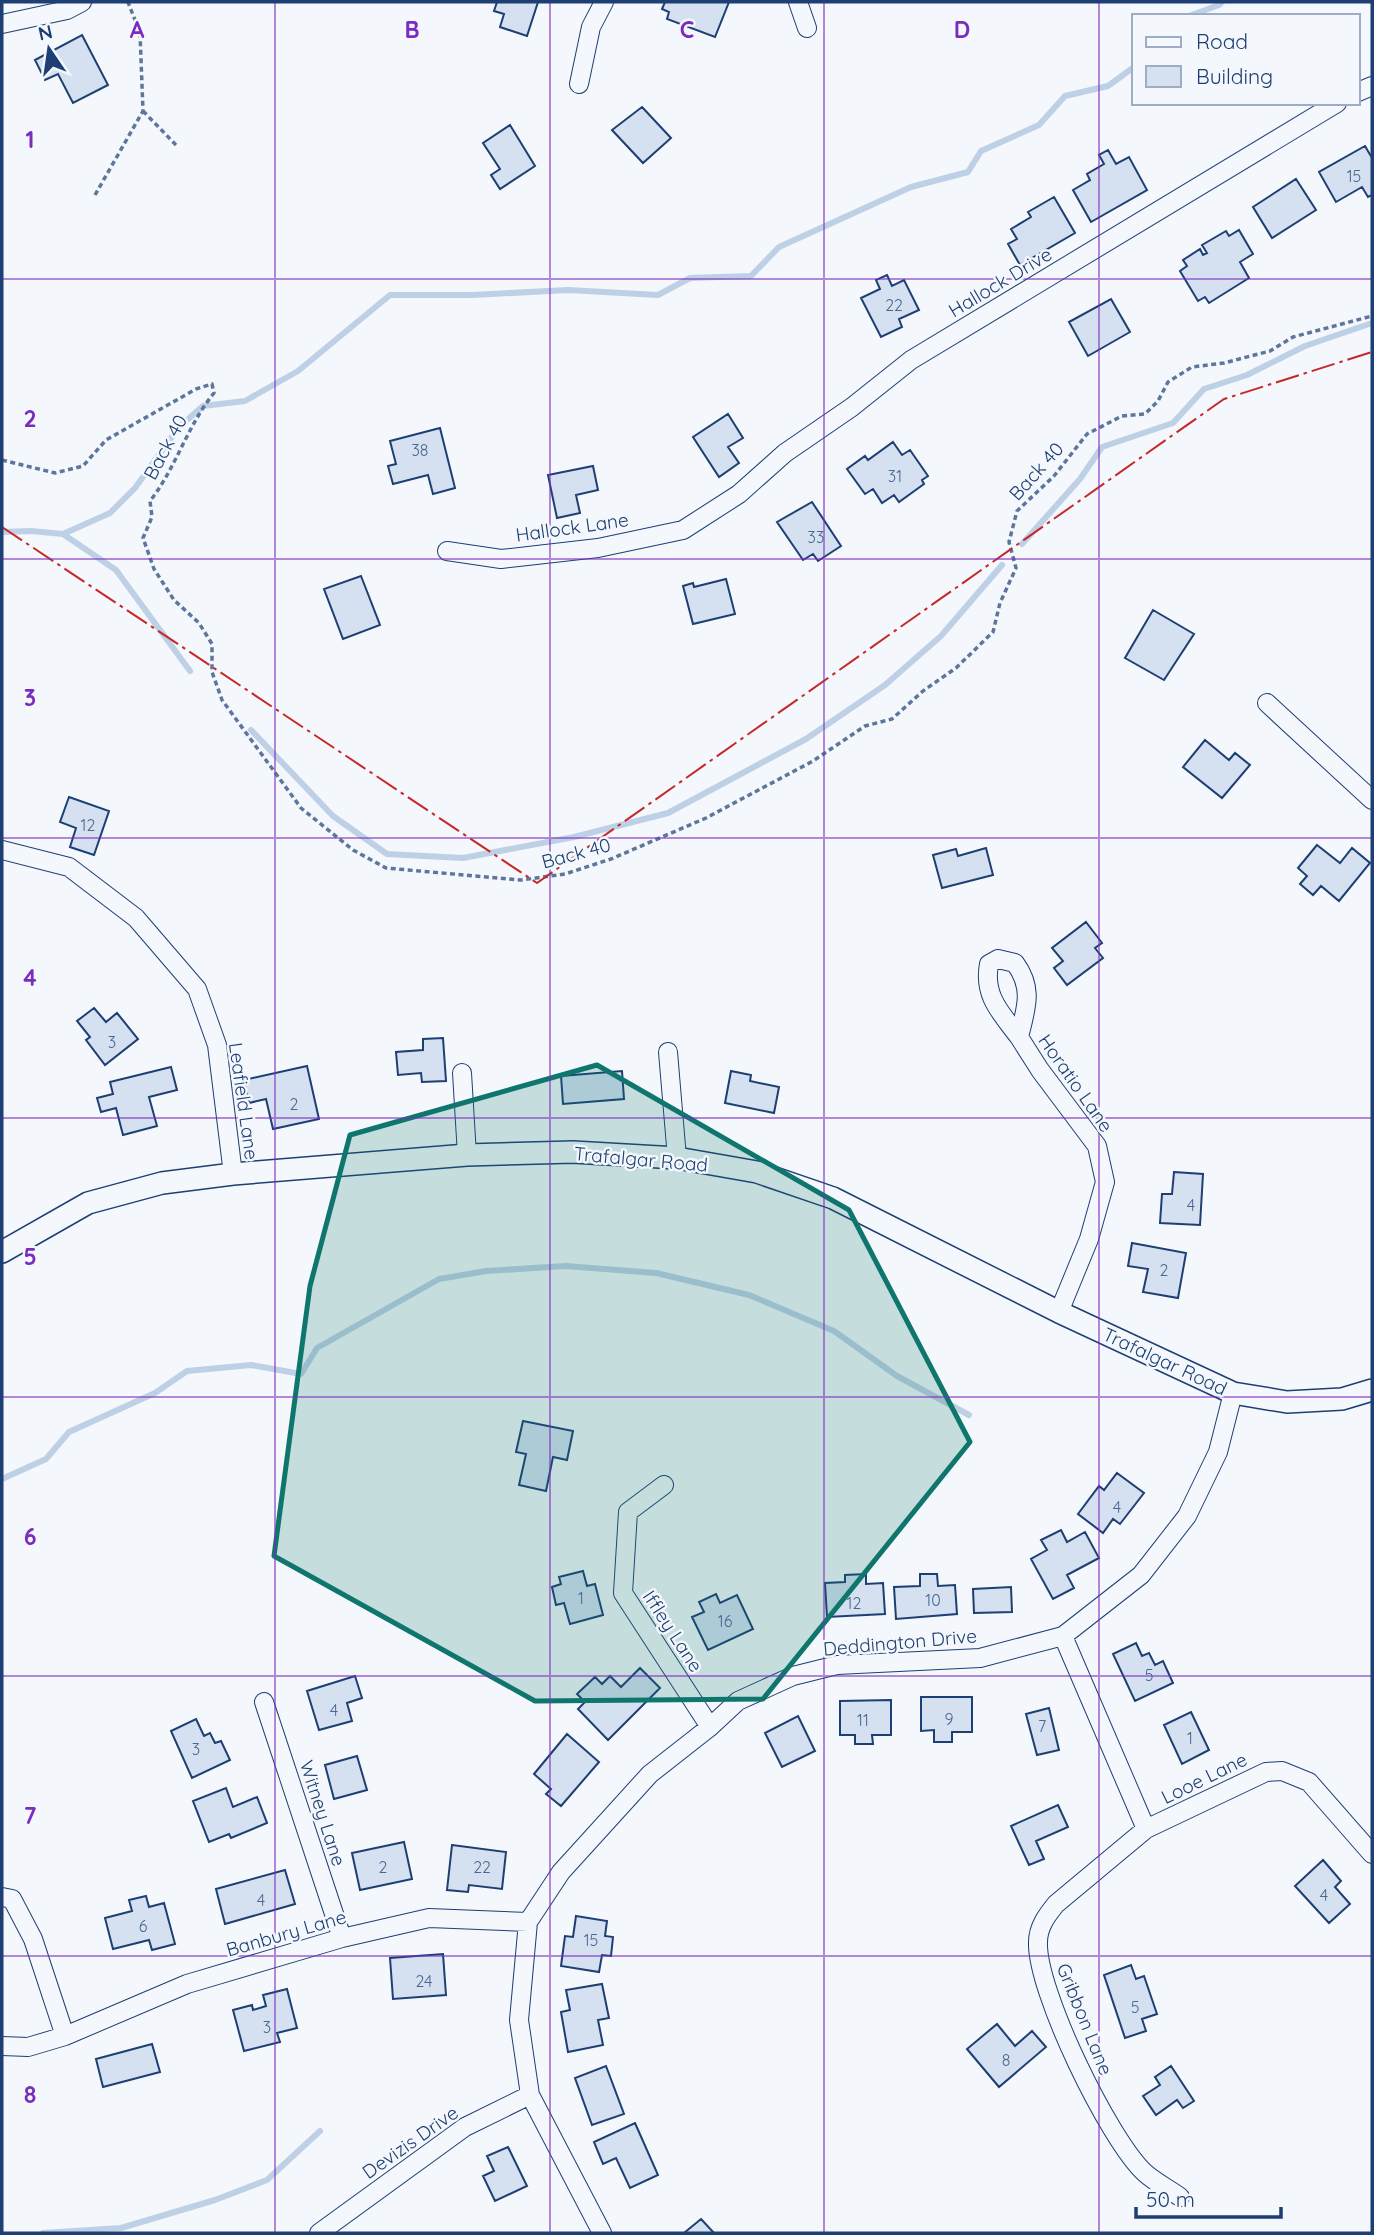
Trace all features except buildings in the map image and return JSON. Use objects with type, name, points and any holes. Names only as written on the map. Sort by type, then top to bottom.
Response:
[{"type":"street","points":[[2,24],[67,10],[82,2]]},
{"type":"street","points":[[579,84],[591,27],[604,2]]},
{"type":"street","points":[[798,2],[807,28]]},
{"type":"street","name":"Hallock Drive","points":[[700,519],[739,494],[785,453],[852,407],[911,360],[1334,105]]},
{"type":"street","name":"Hallock Lane","points":[[447,551],[501,559],[598,548],[682,530],[700,519]]},
{"type":"street","points":[[1266,703],[1372,800]]},
{"type":"street","name":"Leafield Lane","points":[[2,850],[69,867],[136,918],[197,989],[218,1045],[233,1174]]},
{"type":"street","name":"Horatio Lane","points":[[1019,1037],[1040,1070],[1097,1146],[1105,1182],[1089,1239],[1059,1312]]},
{"type":"street","points":[[668,1052],[677,1158]]},
{"type":"street","points":[[463,1073],[467,1155]]},
{"type":"street","name":"Trafalgar Road","points":[[2,1252],[88,1203],[162,1183],[233,1174],[467,1155],[573,1152],[677,1158],[757,1172],[833,1198],[1059,1312],[1233,1393],[1287,1402],[1342,1399],[1372,1390]]},
{"type":"street","name":"Deddington Drive","points":[[602,2233],[530,2095],[519,2020],[528,1922],[561,1872],[650,1774],[710,1727],[738,1701],[793,1676],[837,1665],[980,1658],[1063,1636],[1141,1574],[1186,1516],[1218,1452],[1233,1393]]},
{"type":"street","name":"Iffley Lane","points":[[664,1485],[628,1512],[623,1593],[710,1727]]},
{"type":"street","points":[[1063,1636],[1146,1829]]},
{"type":"street","name":"Witney Lane","points":[[264,1702],[342,1938]]},
{"type":"street","name":"Looe Lane","points":[[1146,1829],[1251,1777],[1282,1771],[1309,1782],[1372,1854]]},
{"type":"street","name":"Gribbon Lane","points":[[1146,1829],[1056,1904],[1044,1919],[1038,1940],[1039,1960],[1064,2035],[1095,2099],[1144,2172],[1180,2197]]},
{"type":"street","points":[[2,1898],[12,1899],[33,1939],[65,2036]]},
{"type":"street","name":"Banbury Lane","points":[[2,2046],[29,2047],[65,2036],[187,1984],[342,1938],[429,1917],[528,1922]]},
{"type":"street","name":"Devizis Drive","points":[[319,2233],[465,2127],[530,2095]]},
{"type":"path","points":[[95,195],[143,111],[140,33],[128,2]]},
{"type":"path","points":[[143,111],[176,145]]},
{"type":"path","name":"Back 40","points":[[2,460],[55,472],[83,466],[106,440],[196,389],[212,384],[214,393],[203,405],[164,483],[150,501],[152,517],[143,538],[154,569],[174,600],[199,623],[212,643],[212,672],[222,700],[301,808],[353,850],[386,868],[521,880],[565,874],[635,849],[706,818],[813,761],[865,726],[892,719],[923,691],[956,668],[993,632],[1000,603],[1016,568],[1009,542],[1017,511],[1054,476],[1087,434],[1122,416],[1145,414],[1158,401],[1168,382],[1192,367],[1224,363],[1270,352],[1293,337],[1372,316]]},
{"type":"highlighted area","points":[[597,1065],[849,1210],[970,1442],[763,1699],[535,1701],[274,1556],[310,1286],[350,1135]]},
{"type":"waterway","points":[[1194,14],[1222,2]]},
{"type":"waterway","points":[[63,534],[110,513],[135,488],[179,427],[203,406],[245,401],[298,371],[390,295],[472,295],[568,290],[658,295],[690,278],[751,276],[779,247],[911,187],[968,172],[981,151],[1039,125],[1065,96],[1108,86],[1132,68]]},
{"type":"waterway","points":[[1022,544],[1080,479],[1102,447],[1173,423],[1204,389],[1247,375],[1305,346],[1372,323]]},
{"type":"waterway","points":[[2,532],[63,534],[116,570],[190,671]]},
{"type":"waterway","points":[[251,730],[333,816],[387,854],[463,858],[574,837],[668,813],[806,739],[885,685],[941,636],[1002,565]]},
{"type":"waterway","points":[[2,1479],[46,1459],[69,1432],[155,1393],[187,1371],[251,1365],[301,1374],[317,1348],[439,1279],[486,1271],[566,1266],[656,1273],[749,1295],[834,1331],[897,1376],[969,1415]]},
{"type":"waterway","points":[[43,2233],[121,2228],[215,2200],[267,2180],[320,2131]]},
{"type":"power","points":[[2,527],[537,883],[1224,399],[1372,352]]}]
